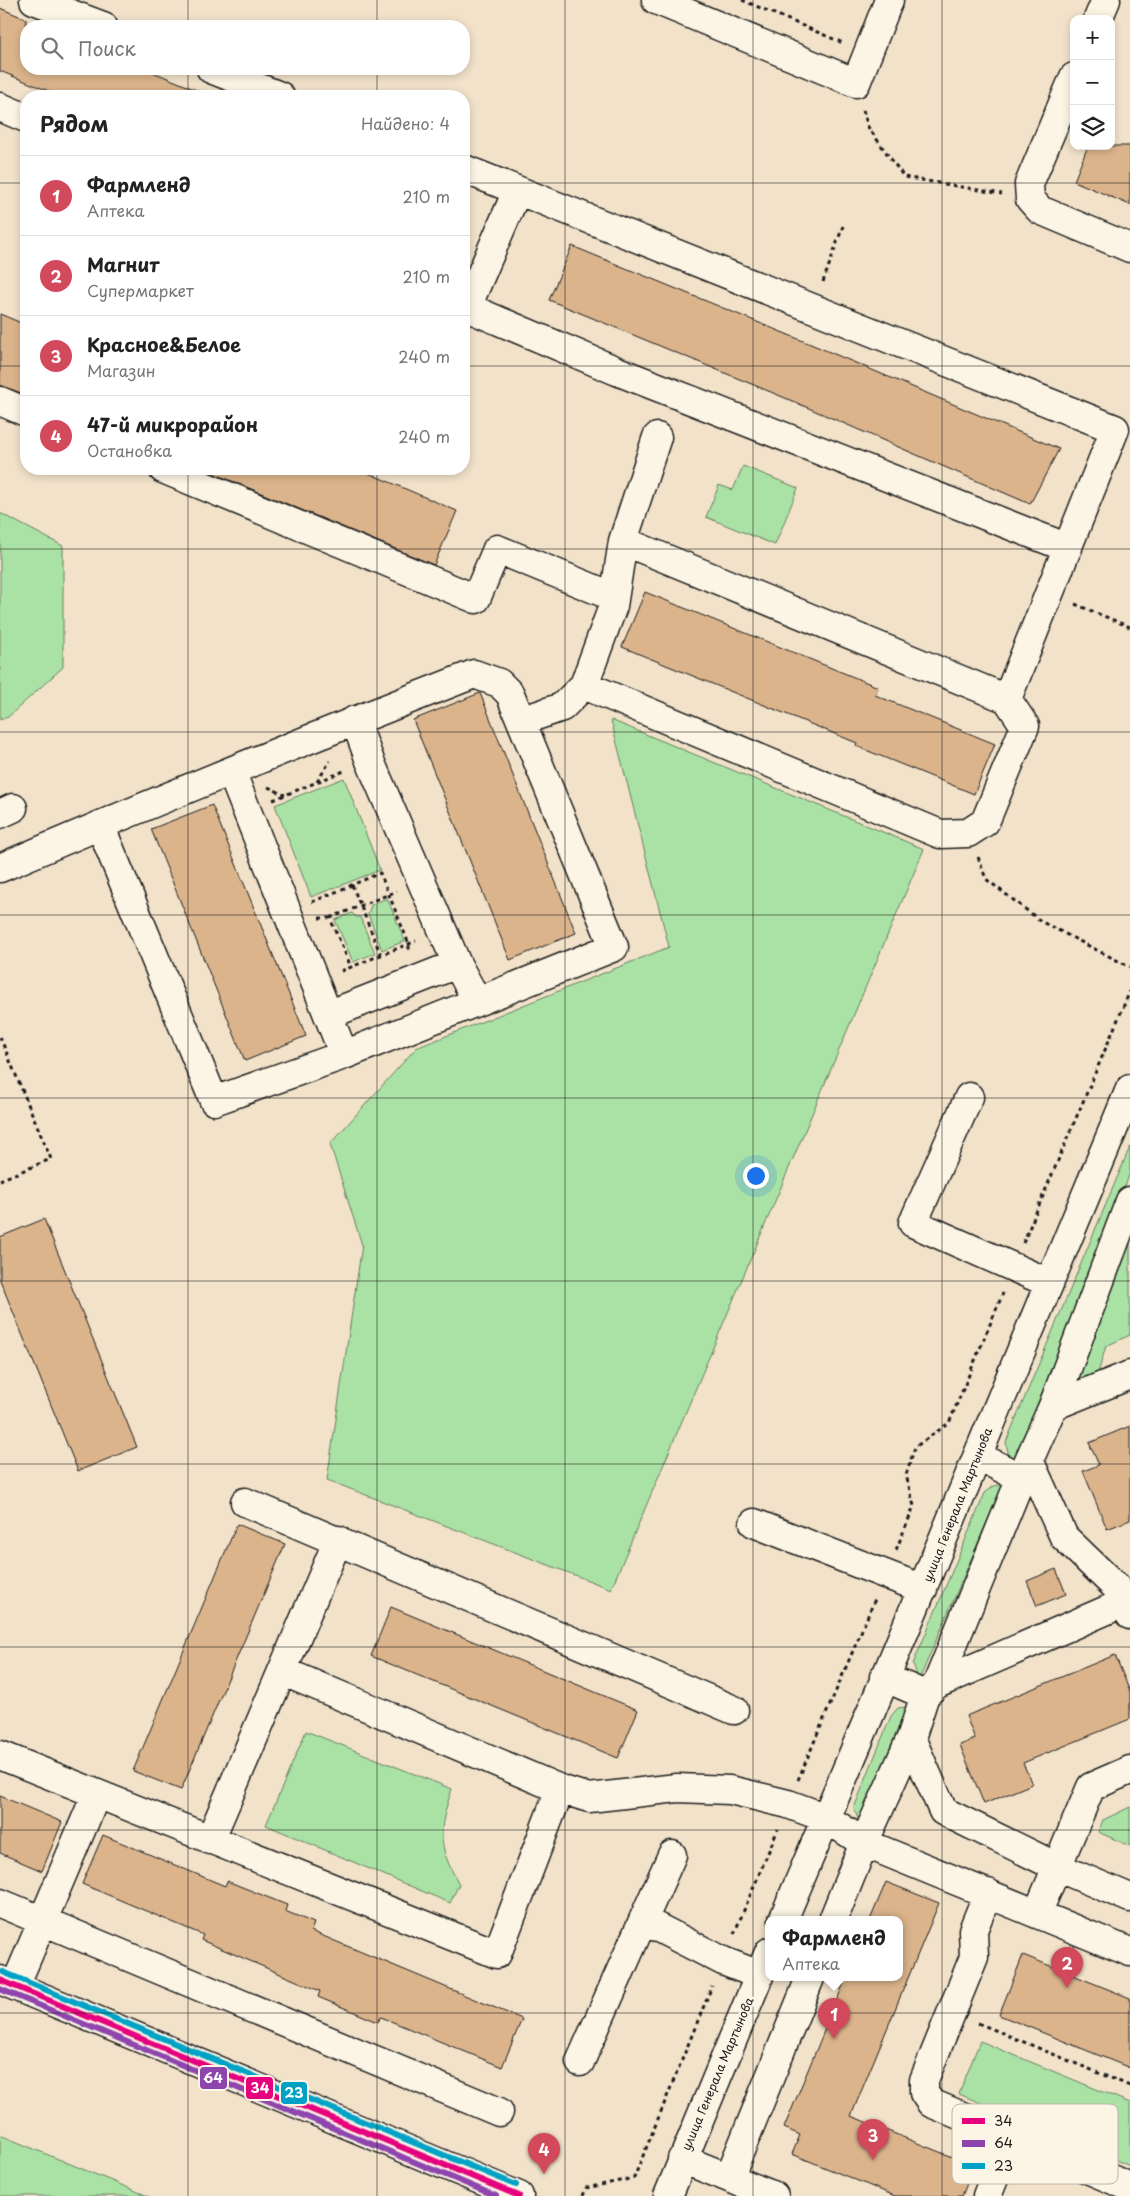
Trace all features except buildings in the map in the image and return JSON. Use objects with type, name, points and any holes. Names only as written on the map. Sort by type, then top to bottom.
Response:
[{"type":"street","points":[[34,0],[87,20]]},
{"type":"street","points":[[656,0],[856,83],[889,0]]},
{"type":"street","points":[[1100,15],[1106,0]]},
{"type":"street","points":[[226,75],[265,90]]},
{"type":"street","points":[[1070,87],[1029,184],[1030,200],[1040,210],[1130,248]]},
{"type":"street","points":[[0,106],[20,115]]},
{"type":"street","points":[[470,171],[1115,429],[1007,699]]},
{"type":"street","points":[[470,295],[517,191]]},
{"type":"street","points":[[470,308],[617,371],[1068,548]]},
{"type":"street","points":[[0,401],[20,409]]},
{"type":"street","points":[[521,721],[562,707],[584,685],[614,597],[623,541],[657,437]]},
{"type":"street","points":[[178,475],[476,598],[497,549],[614,597]]},
{"type":"street","points":[[584,685],[940,834],[968,833],[985,822],[1025,726],[1007,699],[623,541]]},
{"type":"street","points":[[0,868],[100,825],[354,720],[474,674],[499,682],[510,694],[614,947],[344,1055],[214,1101],[100,825]]},
{"type":"street","points":[[354,720],[457,964],[477,1001]]},
{"type":"street","points":[[231,771],[344,1055]]},
{"type":"street","points":[[328,1015],[457,964]]},
{"type":"street","name":"улица Генерала Мартынова","points":[[785,1916],[884,1677],[923,1589],[1130,1089]]},
{"type":"street","points":[[969,1097],[913,1223],[1049,1283]]},
{"type":"street","points":[[835,1916],[864,1843],[1053,1406],[1130,1201]]},
{"type":"street","points":[[1053,1406],[1130,1375]]},
{"type":"street","points":[[884,1677],[931,1690],[1128,1606],[1117,1588],[1064,1537],[1025,1469],[978,1456]]},
{"type":"street","points":[[245,1502],[734,1710]]},
{"type":"street","points":[[754,1523],[923,1589]]},
{"type":"street","points":[[210,1840],[338,1540]]},
{"type":"street","points":[[282,1671],[560,1788],[589,1798],[676,1788],[730,1790],[788,1804],[826,1818],[864,1843],[1130,1952]]},
{"type":"street","points":[[911,1738],[943,1811],[1056,1867],[1130,1898]]},
{"type":"street","points":[[0,1755],[497,1954],[560,1788]]},
{"type":"street","points":[[1038,1914],[1091,1787],[1130,1770]]},
{"type":"street","points":[[96,1795],[42,1921],[8,1983],[520,2196]]},
{"type":"street","points":[[580,2062],[672,1855]]},
{"type":"street","points":[[952,2112],[931,2103],[924,2093],[924,2080],[974,1957],[973,1930],[988,1894]]},
{"type":"street","points":[[0,1903],[499,2112]]},
{"type":"street","points":[[643,1920],[723,1961],[764,1964]]},
{"type":"street","name":"улица Генерала Мартынова","points":[[668,2196],[764,1964]]},
{"type":"street","points":[[729,2178],[809,1981]]},
{"type":"street","points":[[682,2159],[774,2196]]},
{"type":"street","points":[[1118,2182],[1130,2187]]},
{"type":"street","points":[[987,2196],[992,2184]]},
{"type":"path","points":[[742,0],[869,53]]},
{"type":"path","points":[[856,83],[868,127],[904,177],[1030,200]]},
{"type":"path","points":[[813,308],[843,226]]},
{"type":"path","points":[[1050,594],[1130,627]]},
{"type":"path","points":[[247,811],[370,761]]},
{"type":"path","points":[[968,833],[986,879],[1042,922],[1130,967]]},
{"type":"path","points":[[305,905],[380,874],[409,944],[410,952],[407,958]]},
{"type":"path","points":[[316,918],[330,918],[422,882]]},
{"type":"path","points":[[352,885],[381,955]]},
{"type":"path","points":[[330,918],[351,966]]},
{"type":"path","points":[[314,981],[443,930]]},
{"type":"path","points":[[0,1036],[51,1159],[0,1180]]},
{"type":"path","points":[[582,2196],[586,2188],[634,2178],[788,1804],[886,1575]]},
{"type":"path","points":[[952,2012],[1130,2086]]},
{"type":"green space","points":[[743,466],[798,488],[775,545],[706,517],[719,485],[733,490]]},
{"type":"green space","points":[[0,513],[63,546],[63,667],[8,717],[0,720]]},
{"type":"green space","points":[[611,720],[924,849],[611,1589],[327,1480],[362,1245],[330,1144],[416,1048],[669,947]]},
{"type":"green space","points":[[344,778],[380,870],[311,897],[275,805]]},
{"type":"green space","points":[[387,898],[405,941],[382,950],[368,914],[371,905]]},
{"type":"green space","points":[[352,913],[356,917],[360,917],[375,953],[353,962],[335,920]]},
{"type":"green space","points":[[1130,1147],[1130,1172],[1125,1187],[1016,1457],[1009,1457],[1006,1442]]},
{"type":"green space","points":[[1130,1241],[1130,1335],[1106,1346],[1098,1373],[1073,1387]]},
{"type":"green space","points":[[1003,1485],[919,1680],[913,1664],[985,1493],[994,1486]]},
{"type":"green space","points":[[907,1707],[859,1822],[854,1808],[891,1716],[898,1708]]},
{"type":"green space","points":[[306,1731],[452,1789],[442,1827],[443,1848],[459,1884],[450,1903],[266,1825]]},
{"type":"green space","points":[[1130,1807],[1130,1846],[1098,1832],[1103,1820]]},
{"type":"green space","points":[[980,2041],[1130,2103],[1130,2166],[1118,2161],[1118,2104],[983,2104],[959,2094]]},
{"type":"green space","points":[[0,2135],[148,2196],[0,2196]]},
{"type":"transit line","name":"23","points":[[3,1972],[516,2185]]},
{"type":"transit line","name":"34","points":[[0,1980],[519,2196]]},
{"type":"transit line","name":"64","points":[[0,1989],[496,2196]]},
{"type":"place","name":"Магнит","points":[[1067,1988]]},
{"type":"place","name":"Фармленд","points":[[834,2039]]},
{"type":"place","name":"Красное&Белое","points":[[873,2160]]},
{"type":"place","name":"47-й микрорайон","points":[[544,2174]]}]
